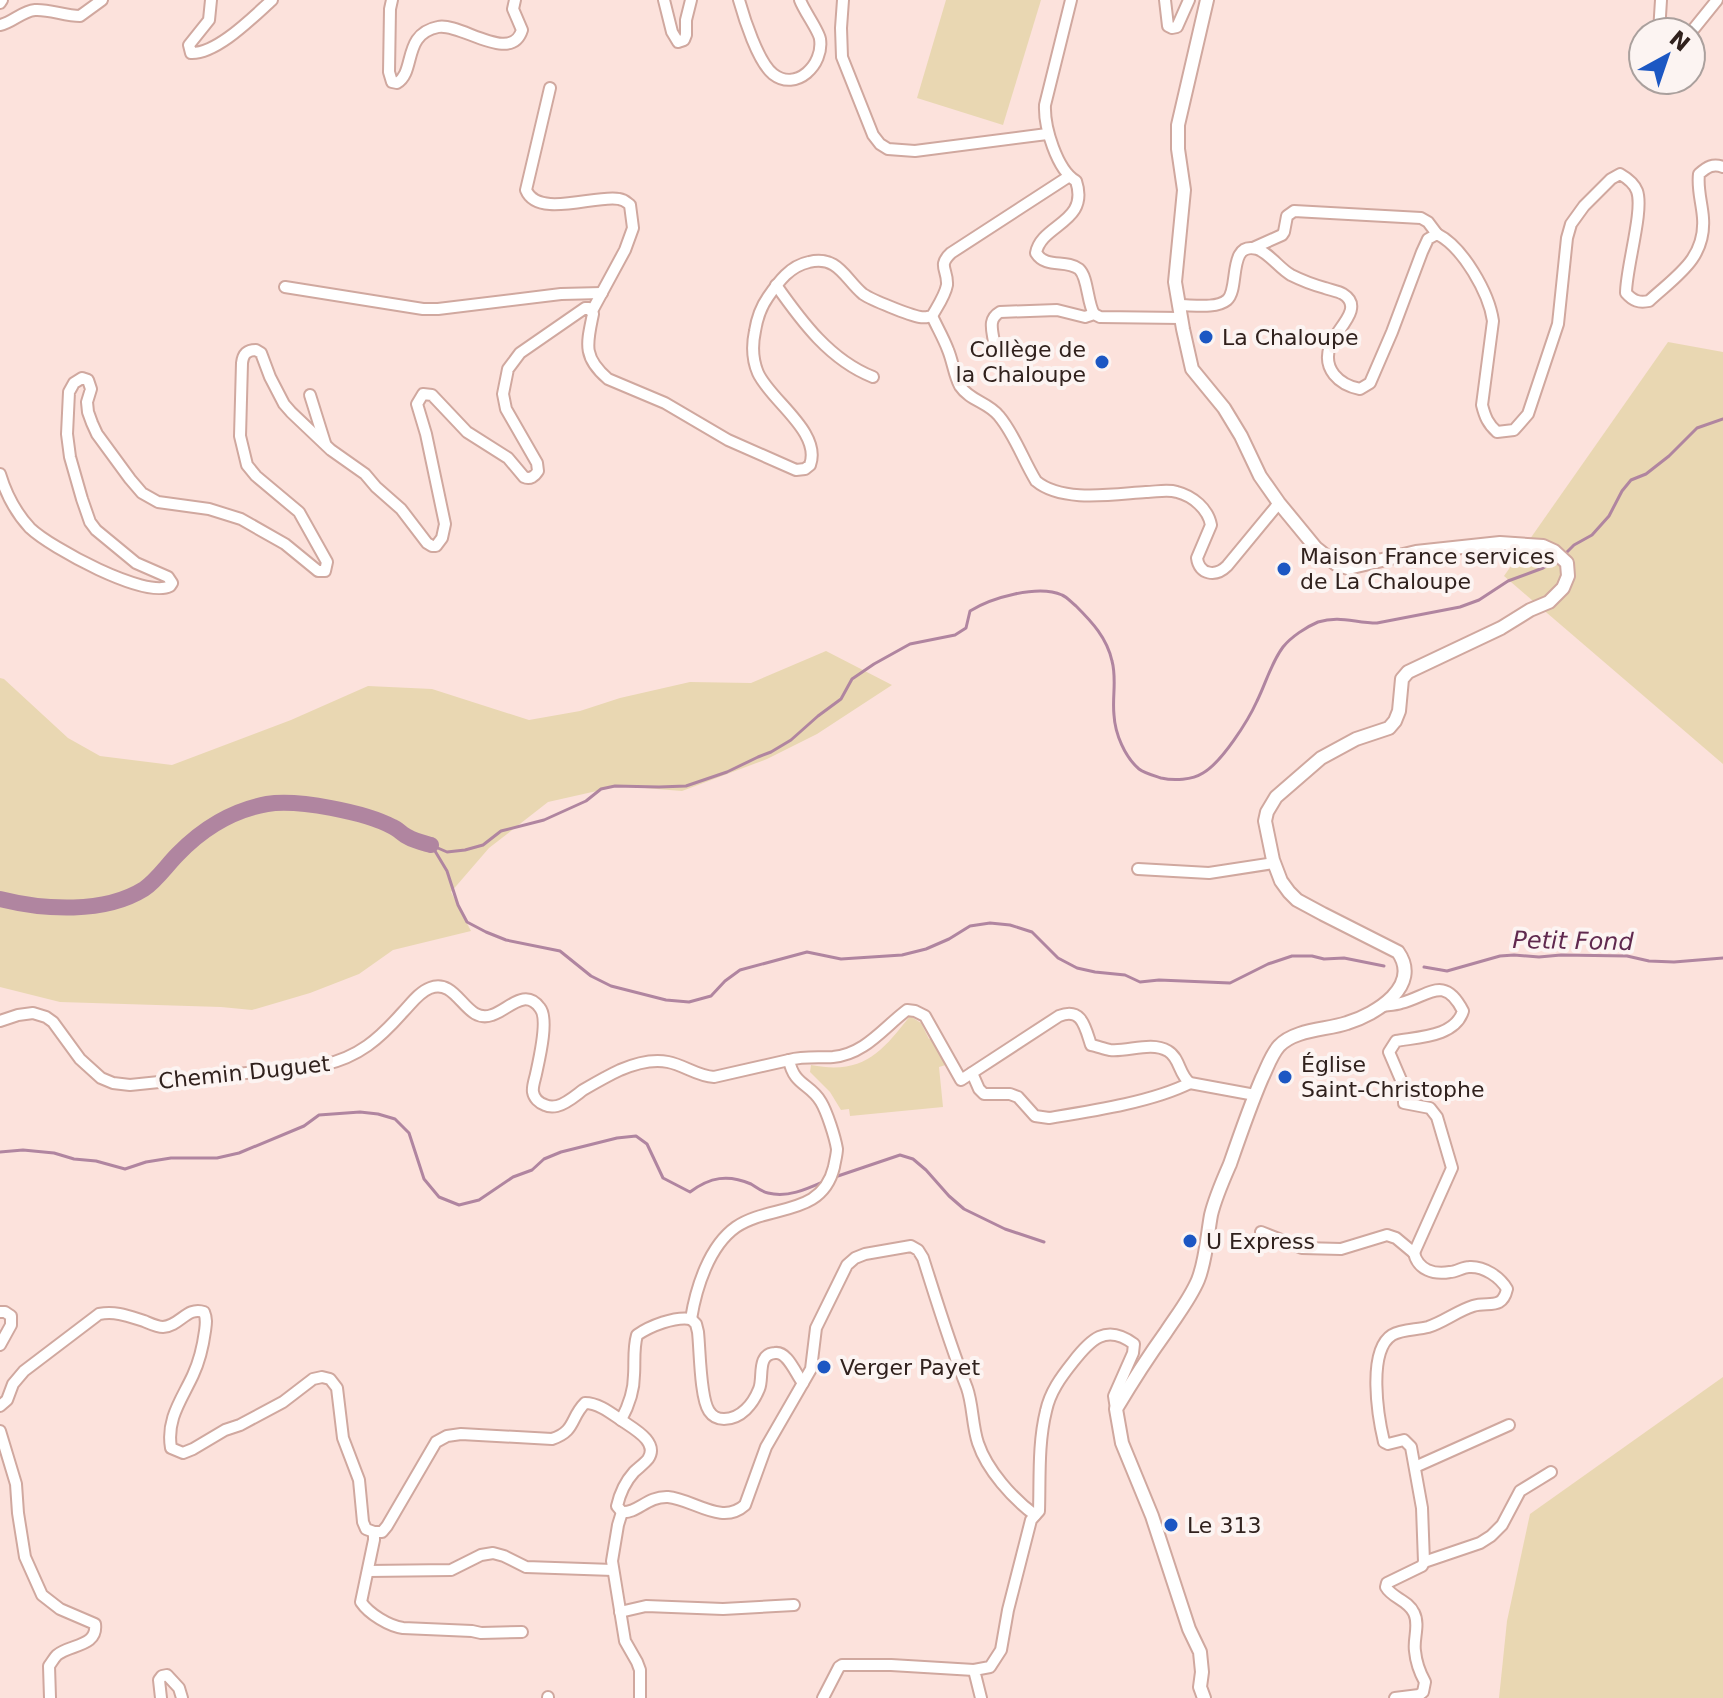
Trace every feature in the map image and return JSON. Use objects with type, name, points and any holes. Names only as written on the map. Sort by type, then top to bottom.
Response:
[{"type":"main road","points":[[1204,1698],[1200,1687],[1200,1652],[1189,1629],[1152,1516],[1122,1443],[1116,1409],[1197,1282],[1205,1257],[1212,1212],[1255,1095],[1274,1053],[1280,1044],[1299,1035],[1349,1023],[1379,1007],[1397,993],[1406,968],[1398,952],[1297,900],[1281,881],[1274,863],[1265,821],[1267,812],[1276,797],[1321,758],[1356,739],[1389,728],[1399,711],[1402,679],[1408,672],[1549,602],[1563,588],[1568,576],[1567,563],[1554,551],[1530,544],[1466,545],[1416,552],[1348,568],[1336,564],[1326,557],[1279,503],[1260,476],[1221,403],[1192,369],[1175,282],[1184,190],[1178,125],[1207,0]]},
{"type":"street","points":[[0,25],[35,10],[80,16],[102,0]]},
{"type":"street","points":[[211,0],[209,20],[189,45],[191,53],[199,53],[232,35],[272,0]]},
{"type":"street","points":[[392,0],[389,72],[392,82],[397,83],[404,78],[415,41],[428,30],[441,26],[455,27],[492,43],[514,41],[522,30],[513,9],[515,0]]},
{"type":"street","points":[[664,0],[672,32],[678,42],[684,40],[686,35],[691,0]]},
{"type":"street","points":[[739,0],[745,23],[765,65],[774,75],[789,79],[800,78],[809,72],[819,51],[820,39],[800,0]]},
{"type":"street","points":[[843,0],[842,57],[873,135],[880,144],[888,149],[915,151],[1047,134]]},
{"type":"street","points":[[1071,0],[1044,117],[1047,134],[1068,177],[1076,181],[1079,201],[1066,220],[1040,241],[1036,253],[1046,262],[1078,269],[1083,274],[1094,314],[1100,317],[1180,312],[1224,303],[1231,297],[1238,256],[1244,250],[1282,235],[1287,216],[1294,211],[1426,219],[1437,234],[1460,253],[1486,294],[1491,309],[1492,334],[1482,405],[1485,417],[1497,432],[1514,430],[1528,414],[1558,324],[1567,238],[1571,224],[1584,206],[1620,174],[1637,189],[1639,199],[1626,293],[1640,303],[1649,301],[1698,254],[1703,240],[1699,174],[1707,167],[1723,167]]},
{"type":"street","points":[[1165,0],[1168,26],[1172,28],[1177,27],[1189,0]]},
{"type":"street","points":[[1704,16],[1717,0]]},
{"type":"street","points":[[550,88],[527,194],[538,201],[562,204],[615,198],[630,205],[633,228],[625,250],[592,311],[587,337],[589,357],[608,379],[665,403],[728,440],[796,470],[805,469],[810,465],[812,453],[804,431],[763,382],[754,359],[758,316],[776,285],[788,271],[818,260],[838,267],[869,297],[920,317],[932,316]]},
{"type":"street","points":[[1068,177],[945,258],[946,285],[932,316],[959,384],[966,394],[993,409],[1000,417],[1036,481],[1042,486],[1066,493],[1092,495],[1172,491],[1188,497],[1203,508],[1211,525],[1197,558],[1203,571],[1220,573],[1279,503]]},
{"type":"street","points":[[1251,248],[1260,250],[1291,274],[1344,294],[1351,310],[1330,345],[1328,359],[1332,373],[1340,382],[1360,389],[1370,383],[1428,239],[1437,234]]},
{"type":"street","points":[[776,285],[802,321],[824,344],[857,371],[873,377]]},
{"type":"street","points":[[285,287],[423,309],[561,294],[602,293]]},
{"type":"street","points":[[0,474],[19,514],[40,536],[124,581],[148,589],[160,590],[170,586],[170,580],[141,567],[96,530],[86,512],[70,457],[67,434],[69,392],[74,383],[82,378],[90,383],[88,412],[97,434],[130,479],[150,499],[168,505],[218,511],[241,519],[285,544],[312,567],[322,572],[327,570],[327,562],[299,512],[247,465],[240,436],[242,363],[246,352],[256,350],[261,353],[284,404],[325,444],[365,474],[401,509],[427,543],[436,546],[442,538],[445,524],[418,400],[423,394],[432,395],[467,432],[508,458],[524,477],[533,477],[538,471],[537,463],[506,409],[503,394],[508,369],[520,353],[580,310],[585,308],[592,311]]},
{"type":"street","points":[[994,342],[991,323],[1000,312],[1057,310],[1085,317],[1094,314]]},
{"type":"street","points":[[310,395],[325,444]]},
{"type":"street","points":[[1138,869],[1209,873],[1274,863]]},
{"type":"street","name":"Chemin Duguet","points":[[0,1021],[33,1013],[46,1017],[80,1059],[101,1078],[130,1085],[342,1061],[383,1034],[417,997],[430,988],[441,987],[453,992],[470,1011],[484,1017],[521,999],[530,1000],[540,1007],[543,1015],[533,1092],[541,1104],[550,1106],[559,1105],[602,1078],[625,1068],[655,1061],[669,1062],[714,1077],[789,1060]]},
{"type":"street","points":[[1379,1007],[1402,1003],[1431,990],[1445,990],[1457,999],[1463,1011],[1460,1021],[1448,1030],[1396,1041],[1389,1052],[1404,1087],[1404,1103],[1430,1108],[1437,1117],[1452,1168],[1414,1253]]},
{"type":"street","points":[[691,1319],[695,1291],[724,1237],[748,1221],[818,1196],[831,1176],[837,1151],[821,1102],[797,1080],[789,1060],[803,1056],[834,1057],[855,1051],[877,1037],[907,1010],[925,1016],[961,1080],[1068,1012],[1082,1020],[1091,1045],[1110,1050],[1166,1049],[1174,1055],[1190,1083],[1255,1095]]},
{"type":"street","points":[[972,1073],[984,1094],[1010,1094],[1018,1097],[1035,1116],[1049,1118],[1151,1097],[1190,1083]]},
{"type":"street","points":[[1261,1232],[1302,1248],[1328,1249],[1341,1249],[1387,1235],[1396,1238],[1414,1253],[1422,1268],[1434,1273],[1470,1267],[1487,1271],[1501,1280],[1507,1289],[1505,1297],[1498,1304],[1474,1305],[1430,1327],[1390,1336],[1383,1347],[1376,1375],[1379,1420],[1384,1442],[1404,1440],[1411,1447],[1422,1508],[1424,1562]]},
{"type":"street","points":[[622,1512],[631,1512],[648,1501],[662,1497],[718,1512],[731,1513],[743,1508],[766,1447],[811,1369],[816,1328],[847,1265],[865,1254],[911,1246],[923,1258],[968,1392],[979,1445],[1003,1484],[1035,1515]]},
{"type":"street","points":[[0,1406],[24,1371],[99,1314],[122,1314],[163,1327],[198,1310],[207,1317],[203,1343],[193,1374],[178,1401],[170,1441],[171,1448],[176,1452],[193,1449],[240,1425],[283,1402],[313,1379],[330,1379],[337,1388],[343,1438],[359,1480],[363,1522],[366,1529],[382,1532],[436,1442],[461,1434],[552,1439],[570,1428],[580,1408],[585,1403],[591,1403],[621,1420],[649,1442],[651,1451],[647,1460],[632,1474],[620,1492],[617,1506],[622,1512]]},
{"type":"street","points":[[0,1312],[11,1316],[11,1325],[0,1345]]},
{"type":"street","points":[[621,1420],[628,1407],[634,1380],[637,1335],[683,1317],[696,1324],[704,1400],[709,1412],[717,1419],[738,1417],[745,1410],[759,1388],[764,1359],[771,1354],[776,1352],[783,1355],[803,1383]]},
{"type":"street","points":[[823,1698],[842,1665],[974,1670],[990,1667],[1001,1650],[1031,1520],[1039,1511],[1046,1408],[1057,1383],[1087,1344],[1095,1338],[1112,1334],[1134,1344],[1114,1396],[1116,1409]]},
{"type":"street","points":[[1415,1467],[1509,1425]]},
{"type":"street","points":[[0,1431],[16,1484],[25,1557],[42,1595],[60,1609],[95,1624],[96,1632],[91,1640],[58,1654],[49,1666],[50,1698]]},
{"type":"street","points":[[1395,1698],[1419,1695],[1425,1682],[1415,1651],[1414,1613],[1408,1605],[1388,1592],[1387,1583],[1422,1566],[1424,1562],[1480,1543],[1491,1536],[1510,1513],[1520,1491],[1551,1472]]},
{"type":"street","points":[[622,1512],[612,1561],[625,1641],[639,1666],[640,1698]]},
{"type":"street","points":[[374,1532],[361,1602],[365,1608],[395,1627],[481,1633],[522,1632]]},
{"type":"street","points":[[368,1571],[451,1570],[481,1555],[493,1553],[526,1567],[613,1570]]},
{"type":"street","points":[[620,1612],[646,1606],[732,1609],[794,1605]]},
{"type":"street","points":[[974,1670],[981,1698]]},
{"type":"street","points":[[161,1698],[159,1680],[167,1675],[179,1688],[182,1698]]},
{"type":"shaded area","points":[[946,0],[1041,0],[1003,125],[917,98]]},
{"type":"shaded area","points":[[1668,342],[1723,352],[1723,764],[1504,576]]},
{"type":"shaded area","points":[[826,651],[892,685],[817,734],[767,759],[682,791],[619,786],[548,802],[489,848],[451,892],[471,931],[393,950],[359,974],[252,1010],[60,1002],[0,987],[0,678],[68,738],[100,756],[172,765],[291,720],[368,686],[432,689],[529,720],[580,711],[690,682],[751,683]]},
{"type":"shaded area","points":[[910,1016],[921,1023],[929,1039],[933,1038],[949,1064],[939,1067],[943,1107],[850,1116],[849,1109],[841,1110],[830,1092],[810,1072],[811,1065],[844,1067],[858,1064],[890,1041]]},
{"type":"shaded area","points":[[1723,1377],[1723,1698],[1499,1698],[1507,1621],[1530,1514]]},
{"type":"waterway","points":[[1564,555],[1592,535],[1609,516],[1631,480],[1646,474],[1669,456],[1697,428],[1723,419]]},
{"type":"waterway","points":[[431,845],[447,852],[483,845],[501,831],[544,820],[586,801],[601,789],[615,786],[686,786],[727,772],[791,740],[841,699],[852,679],[874,664],[910,644],[955,635],[966,628],[970,611],[1002,597],[1028,592],[1052,592],[1064,596],[1088,618],[1103,638],[1113,668],[1116,730],[1134,764],[1144,772],[1161,778],[1177,780],[1194,777],[1210,768],[1234,740],[1253,709],[1279,653],[1304,629],[1326,620],[1377,623],[1460,607],[1558,559]]},
{"type":"waterway","points":[[0,899],[35,906],[74,908],[111,903],[128,897],[149,885],[187,845],[208,829],[230,816],[267,804],[296,803],[349,812],[381,822],[431,845]]},
{"type":"waterway","name":"Petit Fond","points":[[432,846],[447,871],[467,922],[506,940],[560,951],[591,976],[611,986],[666,1000],[689,1002],[711,996],[740,970],[807,952],[841,959],[902,955],[926,949],[970,926],[990,923],[1032,932],[1058,958],[1077,968],[1125,975],[1140,982],[1230,983],[1292,956],[1344,958],[1384,966]]},
{"type":"waterway","name":"Petit Fond","points":[[1424,967],[1447,971],[1514,955],[1627,956],[1674,962],[1723,958]]},
{"type":"waterway","points":[[0,1152],[23,1150],[54,1153],[125,1169],[171,1158],[217,1158],[239,1153],[304,1126],[319,1115],[360,1112],[395,1119],[409,1133],[424,1179],[439,1197],[459,1205],[479,1200],[513,1177],[532,1170],[544,1159],[561,1152],[636,1136],[647,1144],[663,1178],[690,1192],[719,1179],[743,1181],[775,1194],[797,1192],[825,1181]]},
{"type":"waterway","points":[[832,1178],[900,1155],[913,1159],[964,1209],[1005,1229],[1044,1242]]},
{"type":"place","name":"La Chaloupe","points":[[1206,337]]},
{"type":"place","name":"Collège de la Chaloupe","points":[[1102,362]]},
{"type":"place","name":"Maison France services de La Chaloupe","points":[[1284,569]]},
{"type":"place","name":"Église Saint-Christophe","points":[[1285,1077]]},
{"type":"place","name":"U Express","points":[[1190,1241]]},
{"type":"place","name":"Verger Payet","points":[[824,1367]]},
{"type":"place","name":"Le 313","points":[[1171,1525]]}]
